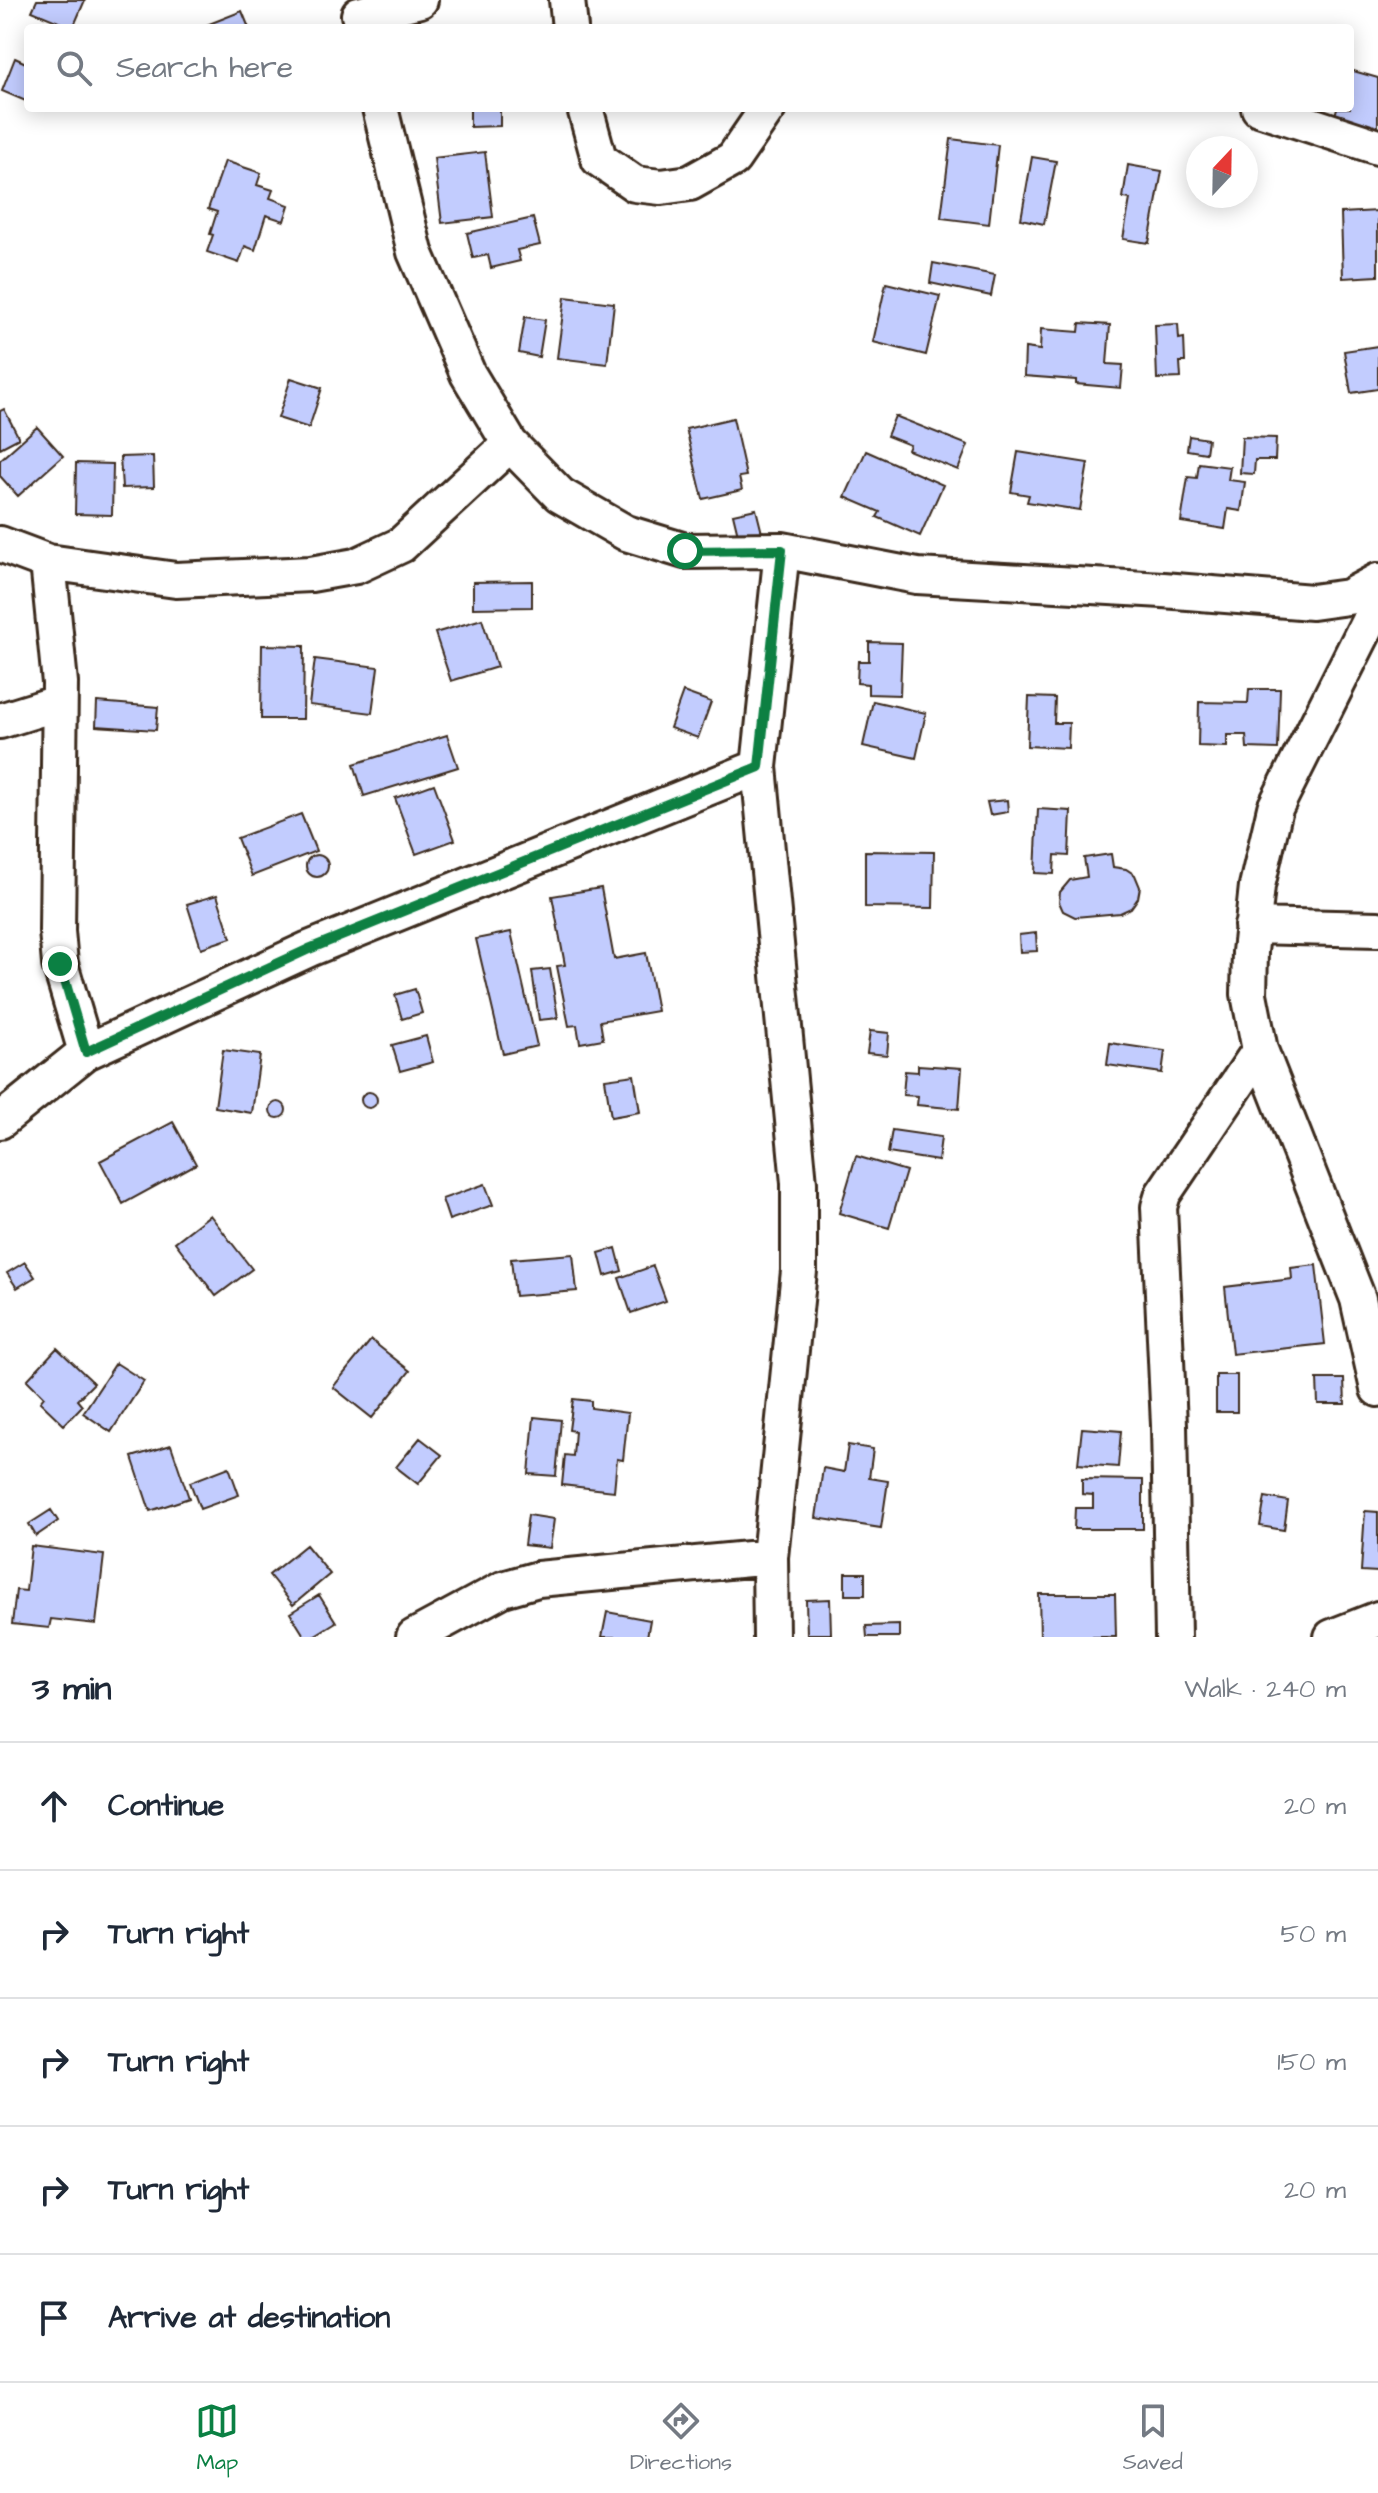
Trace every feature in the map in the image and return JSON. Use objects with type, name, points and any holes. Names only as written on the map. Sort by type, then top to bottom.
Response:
[{"type":"street","points":[[358,14],[420,0]]},
{"type":"street","points":[[567,0],[570,24]]},
{"type":"street","points":[[381,112],[415,252],[468,374],[510,444],[560,495],[626,533],[685,551],[782,550],[917,576],[1312,602],[1348,597],[1378,581]]},
{"type":"street","points":[[586,112],[599,159],[635,184],[661,187],[690,183],[733,159],[765,112]]},
{"type":"street","points":[[1271,112],[1378,147]]},
{"type":"street","points":[[0,544],[48,562],[176,580],[311,574],[356,566],[401,545],[510,444]]},
{"type":"street","points":[[771,1637],[770,1557],[800,1224],[798,1168],[759,767],[782,550]]},
{"type":"street","points":[[48,562],[60,683],[57,931],[60,964],[86,1052]]},
{"type":"street","points":[[1378,603],[1275,808],[1257,886],[1249,994],[1260,1050],[1368,1298],[1378,1389]]},
{"type":"street","points":[[0,721],[58,703]]},
{"type":"street","points":[[0,1121],[86,1052],[309,949],[759,767]]},
{"type":"street","points":[[1252,926],[1378,929]]},
{"type":"street","points":[[1173,1637],[1169,1425],[1159,1207],[1163,1194],[1260,1050]]},
{"type":"street","points":[[414,1637],[503,1589],[538,1579],[770,1557]]},
{"type":"street","points":[[1332,1637],[1378,1619]]},
{"type":"building","points":[[37,0],[85,0],[75,24],[63,24],[32,11]]},
{"type":"building","points":[[242,11],[247,24],[209,24]]},
{"type":"building","points":[[15,58],[24,62],[24,100],[2,91]]},
{"type":"building","points":[[1354,71],[1378,78],[1378,140],[1332,127],[1336,112],[1354,112]]},
{"type":"building","points":[[470,112],[500,112],[500,126],[470,127]]},
{"type":"building","points":[[951,139],[998,145],[989,224],[941,218]]},
{"type":"building","points":[[485,152],[493,217],[442,223],[434,158]]},
{"type":"building","points":[[1032,157],[1056,161],[1044,224],[1021,219]]},
{"type":"building","points":[[225,161],[261,173],[257,185],[273,190],[270,198],[289,205],[284,221],[266,215],[255,250],[245,246],[239,263],[207,252],[217,212],[208,209]]},
{"type":"building","points":[[1128,165],[1162,171],[1149,243],[1123,239],[1130,199],[1123,198]]},
{"type":"building","points":[[1378,211],[1378,276],[1343,278],[1341,213]]},
{"type":"building","points":[[533,218],[540,245],[517,250],[520,261],[491,268],[488,255],[473,258],[467,233]]},
{"type":"building","points":[[933,263],[995,275],[991,296],[930,283]]},
{"type":"building","points":[[886,283],[940,296],[926,355],[873,342]]},
{"type":"building","points":[[565,297],[614,303],[607,364],[557,358]]},
{"type":"building","points":[[525,317],[545,320],[539,357],[519,353]]},
{"type":"building","points":[[1080,323],[1110,325],[1107,364],[1123,365],[1121,388],[1076,384],[1076,380],[1024,376],[1025,348],[1040,350],[1041,329],[1079,332]]},
{"type":"building","points":[[1178,324],[1179,339],[1184,338],[1185,362],[1180,362],[1181,378],[1157,379],[1155,325]]},
{"type":"building","points":[[1378,346],[1378,389],[1351,393],[1344,351]]},
{"type":"building","points":[[291,378],[322,388],[309,428],[278,418]]},
{"type":"building","points":[[4,409],[19,438],[0,448],[0,411]]},
{"type":"building","points":[[895,416],[968,445],[958,470],[908,450],[910,445],[887,436]]},
{"type":"building","points":[[733,418],[746,476],[739,477],[742,490],[703,499],[686,429]]},
{"type":"building","points":[[37,427],[63,456],[18,496],[0,476],[0,460]]},
{"type":"building","points":[[1189,436],[1208,439],[1206,453],[1187,450]]},
{"type":"building","points":[[1242,437],[1276,438],[1275,460],[1255,460],[1254,474],[1240,473]]},
{"type":"building","points":[[866,451],[943,485],[920,536],[877,517],[880,512],[845,497]]},
{"type":"building","points":[[1018,452],[1088,463],[1080,510],[1027,502],[1029,495],[1011,492]]},
{"type":"building","points":[[153,456],[154,487],[122,488],[120,457]]},
{"type":"building","points":[[76,463],[113,464],[112,515],[75,514]]},
{"type":"building","points":[[1199,463],[1230,467],[1228,480],[1245,482],[1241,511],[1228,509],[1225,529],[1181,522],[1188,477],[1197,478]]},
{"type":"building","points":[[756,509],[763,537],[740,543],[733,514]]},
{"type":"building","points":[[532,581],[532,607],[473,608],[473,582]]},
{"type":"building","points":[[482,619],[497,667],[451,681],[435,633]]},
{"type":"building","points":[[869,642],[902,643],[900,695],[868,694],[868,684],[857,683],[858,661],[869,661]]},
{"type":"building","points":[[262,645],[304,646],[303,719],[261,719]]},
{"type":"building","points":[[315,659],[378,667],[372,713],[309,705]]},
{"type":"building","points":[[1249,689],[1280,689],[1278,749],[1247,748],[1246,735],[1227,735],[1227,747],[1198,746],[1199,702],[1248,703]]},
{"type":"building","points":[[683,692],[711,702],[698,738],[670,728]]},
{"type":"building","points":[[1029,697],[1055,698],[1054,723],[1069,723],[1068,748],[1027,746]]},
{"type":"building","points":[[873,701],[926,713],[916,758],[863,746]]},
{"type":"building","points":[[97,702],[158,707],[156,730],[96,726]]},
{"type":"building","points":[[447,735],[458,767],[364,796],[354,764]]},
{"type":"building","points":[[434,784],[455,840],[416,854],[395,798]]},
{"type":"building","points":[[1007,800],[1008,812],[990,815],[987,802]]},
{"type":"building","points":[[1038,809],[1071,811],[1069,856],[1055,855],[1054,874],[1035,873]]},
{"type":"building","points":[[301,814],[316,851],[252,876],[237,838]]},
{"type":"building","points":[[865,851],[934,852],[933,908],[865,907]]},
{"type":"building","points":[[1111,854],[1113,867],[1126,869],[1135,875],[1140,887],[1138,898],[1131,908],[1120,913],[1075,917],[1063,911],[1059,902],[1060,892],[1070,880],[1087,877],[1084,858]]},
{"type":"building","points":[[317,855],[325,858],[328,866],[325,874],[317,877],[309,874],[306,866],[309,858]]},
{"type":"building","points":[[601,888],[614,959],[646,953],[657,1011],[600,1021],[603,1039],[580,1043],[577,1025],[569,1026],[557,966],[565,965],[552,896]]},
{"type":"building","points":[[217,895],[231,938],[201,948],[187,904]]},
{"type":"building","points":[[511,932],[537,1046],[503,1054],[476,939]]},
{"type":"building","points":[[1036,933],[1037,951],[1020,952],[1019,935]]},
{"type":"building","points":[[550,969],[558,1018],[539,1020],[532,971]]},
{"type":"building","points":[[415,989],[422,1013],[402,1019],[395,995]]},
{"type":"building","points":[[870,1031],[889,1033],[887,1055],[867,1053]]},
{"type":"building","points":[[426,1036],[433,1062],[400,1071],[392,1045]]},
{"type":"building","points":[[1110,1043],[1165,1051],[1162,1073],[1107,1065]]},
{"type":"building","points":[[223,1050],[260,1055],[252,1113],[215,1107]]},
{"type":"building","points":[[918,1065],[962,1068],[959,1109],[917,1105],[918,1096],[903,1095],[905,1071],[918,1072]]},
{"type":"building","points":[[634,1075],[640,1112],[611,1117],[605,1079]]},
{"type":"building","points":[[369,1092],[377,1100],[369,1108],[361,1100]]},
{"type":"building","points":[[278,1102],[286,1110],[278,1118],[270,1110]]},
{"type":"building","points":[[173,1122],[196,1164],[123,1204],[100,1161]]},
{"type":"building","points":[[892,1130],[941,1137],[938,1161],[888,1153]]},
{"type":"building","points":[[856,1156],[906,1171],[889,1228],[839,1213]]},
{"type":"building","points":[[485,1184],[493,1205],[449,1220],[442,1199]]},
{"type":"building","points":[[210,1215],[252,1269],[216,1296],[175,1242]]},
{"type":"building","points":[[616,1248],[622,1271],[605,1276],[599,1253]]},
{"type":"building","points":[[573,1254],[577,1291],[515,1296],[511,1259]]},
{"type":"building","points":[[25,1262],[35,1277],[17,1288],[7,1273]]},
{"type":"building","points":[[1316,1265],[1325,1344],[1232,1354],[1225,1287],[1292,1279],[1291,1268]]},
{"type":"building","points":[[653,1266],[666,1301],[631,1313],[619,1278]]},
{"type":"building","points":[[371,1340],[410,1371],[372,1418],[333,1387]]},
{"type":"building","points":[[57,1348],[94,1383],[77,1400],[82,1406],[64,1425],[40,1402],[44,1397],[27,1380]]},
{"type":"building","points":[[116,1363],[144,1381],[111,1432],[83,1413]]},
{"type":"building","points":[[1216,1375],[1237,1375],[1237,1412],[1216,1412]]},
{"type":"building","points":[[1317,1379],[1344,1379],[1345,1404],[1318,1404]]},
{"type":"building","points":[[573,1399],[591,1401],[591,1408],[628,1413],[623,1460],[617,1459],[614,1491],[562,1485],[565,1455],[573,1456],[575,1431],[569,1430]]},
{"type":"building","points":[[534,1417],[561,1420],[556,1476],[529,1474]]},
{"type":"building","points":[[1082,1428],[1121,1431],[1118,1467],[1078,1464]]},
{"type":"building","points":[[420,1438],[442,1455],[418,1484],[396,1467]]},
{"type":"building","points":[[171,1445],[189,1498],[150,1511],[132,1457]]},
{"type":"building","points":[[848,1445],[873,1449],[869,1478],[888,1481],[881,1528],[816,1518],[823,1468],[844,1472]]},
{"type":"building","points":[[229,1467],[239,1495],[200,1509],[190,1482]]},
{"type":"building","points":[[1082,1479],[1143,1480],[1143,1529],[1074,1529],[1075,1508],[1093,1508],[1093,1495],[1082,1494]]},
{"type":"building","points":[[1265,1497],[1288,1501],[1284,1530],[1260,1526]]},
{"type":"building","points":[[51,1510],[58,1521],[36,1536],[29,1524]]},
{"type":"building","points":[[1365,1511],[1378,1512],[1378,1572],[1361,1571]]},
{"type":"building","points":[[528,1515],[554,1519],[550,1548],[524,1545]]},
{"type":"building","points":[[306,1545],[330,1574],[293,1605],[269,1575]]},
{"type":"building","points":[[31,1546],[104,1555],[96,1624],[51,1619],[49,1628],[12,1624],[16,1590],[26,1591]]},
{"type":"building","points":[[845,1573],[865,1573],[865,1595],[845,1595]]},
{"type":"building","points":[[1039,1594],[1115,1594],[1116,1637],[1040,1637]]},
{"type":"building","points":[[319,1595],[336,1622],[312,1637],[305,1637],[290,1613]]},
{"type":"building","points":[[830,1599],[831,1634],[807,1634],[806,1600]]},
{"type":"building","points":[[607,1612],[650,1620],[647,1637],[602,1637]]},
{"type":"building","points":[[899,1625],[899,1637],[867,1637],[866,1626]]},
{"type":"route","points":[[60,964],[86,1052],[309,949],[759,767],[782,550],[685,551]]}]
